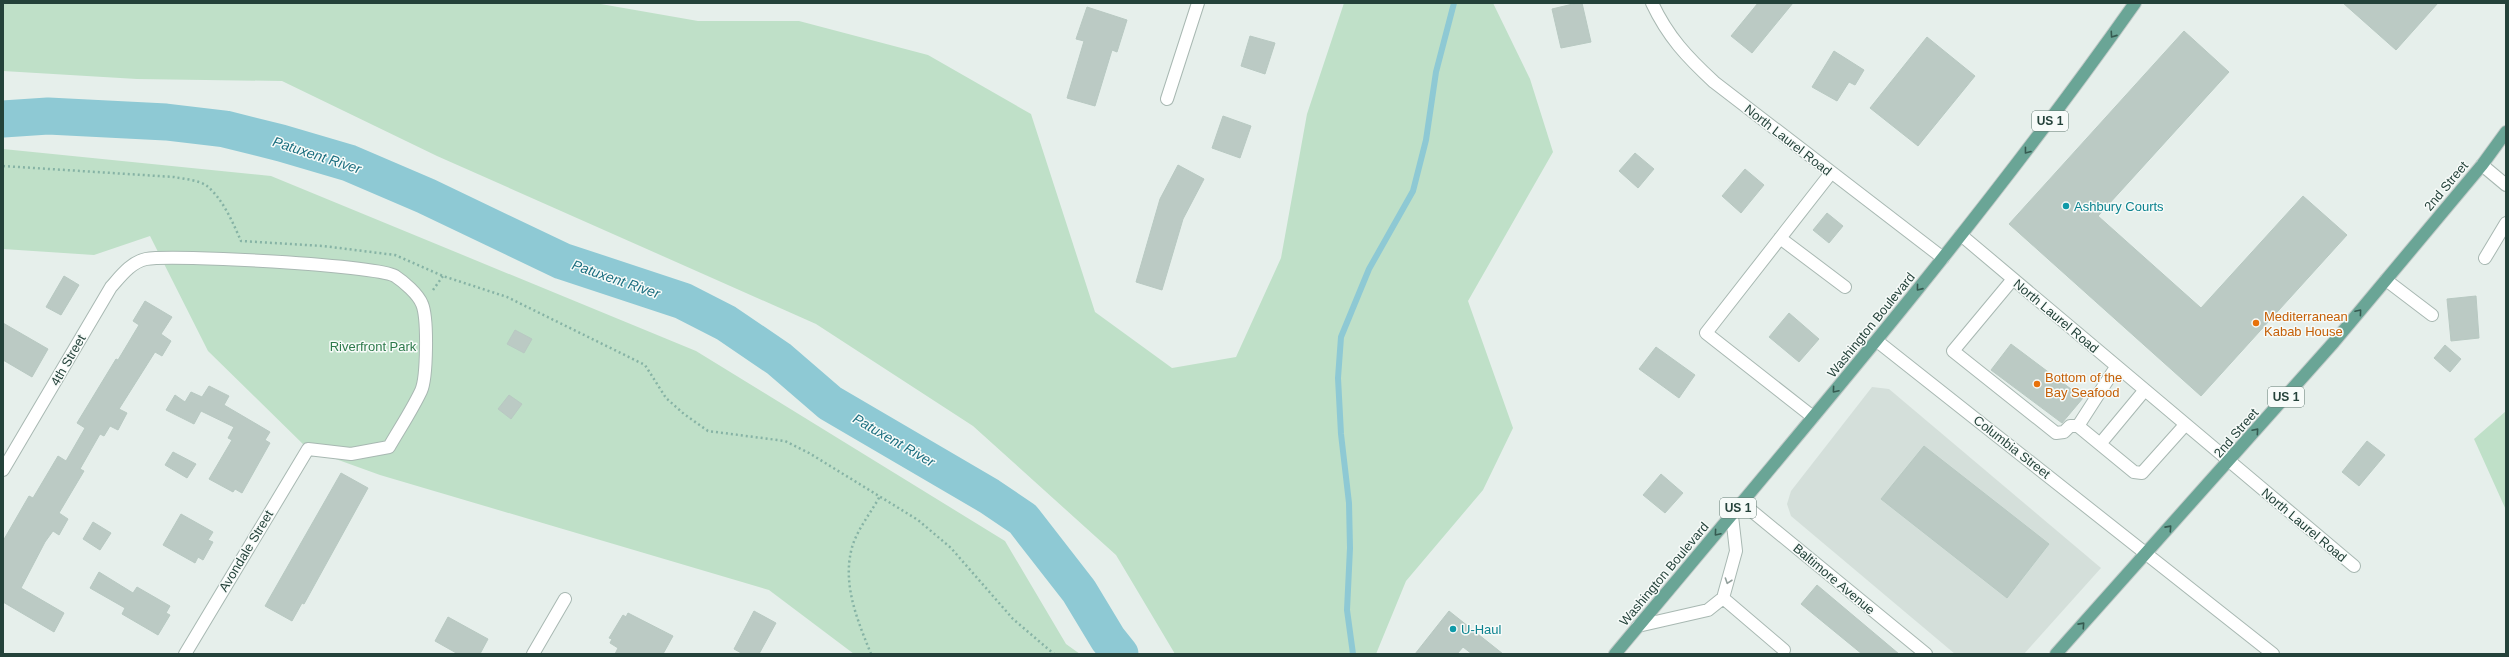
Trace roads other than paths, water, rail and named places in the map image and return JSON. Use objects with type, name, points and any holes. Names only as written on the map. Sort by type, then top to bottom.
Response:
[{"type":"main road","name":"Washington Boulevard","points":[[1615,654],[1732,516],[1961,236],[2048,123],[2135,3]]},
{"type":"main road","name":"2nd Street","points":[[2056,654],[2228,462],[2386,280],[2482,165],[2506,132]]},
{"type":"street","points":[[1167,99],[1198,3]]},
{"type":"street","name":"North Laurel Road","points":[[1652,3],[1662,23],[1680,49],[1714,82],[1943,258]]},
{"type":"street","points":[[2482,165],[2506,185]]},
{"type":"street","points":[[1813,417],[1706,333],[1831,173]]},
{"type":"street","points":[[2485,258],[2506,223]]},
{"type":"street","name":"North Laurel Road","points":[[1961,236],[2228,462],[2354,566]]},
{"type":"street","points":[[1780,238],[1845,288]]},
{"type":"street","name":"Avondale Street","points":[[144,259],[167,257],[240,261],[368,270],[395,276],[411,290],[422,304],[425,324],[427,345],[422,390],[389,447],[352,454],[308,449],[186,654]]},
{"type":"street","name":"4th Street","points":[[3,470],[111,288],[124,272],[144,259]]},
{"type":"street","points":[[2013,279],[1953,351],[2056,433],[2064,432],[2070,426],[2078,426],[2134,472],[2142,473],[2185,425]]},
{"type":"street","points":[[2386,280],[2432,315]]},
{"type":"street","name":"Columbia Street","points":[[1877,340],[2273,654]]},
{"type":"street","points":[[2078,426],[2116,367]]},
{"type":"street","points":[[2100,444],[2144,391]]},
{"type":"street","name":"Baltimore Avenue","points":[[1742,503],[1926,654]]},
{"type":"street","points":[[1638,626],[1708,610],[1723,598],[1736,551],[1732,516]]},
{"type":"street","points":[[1723,598],[1784,650]]},
{"type":"street","points":[[533,654],[565,599]]},
{"type":"waterway","points":[[1353,654],[1347,610],[1350,548],[1349,503],[1341,434],[1338,378],[1341,337],[1369,269],[1413,191],[1426,140],[1436,72],[1454,3]]},
{"type":"waterway","name":"Patuxent River","points":[[3,119],[48,116],[166,122],[225,129],[281,143],[349,163],[426,196],[562,261],[683,301],[726,323],[779,359],[830,403],[989,496],[1023,519],[1079,591],[1108,639],[1120,654]]},
{"type":"place","name":"Ashbury Courts","points":[[2066,206]]},
{"type":"place","name":"Mediterranean Kabab House","points":[[2256,323]]},
{"type":"place","name":"Bottom of the Bay Seafood","points":[[2037,384]]},
{"type":"place","name":"U-Haul","points":[[1453,629]]},
{"type":"park label","name":"Riverfront Park","points":[[373,346]]}]
